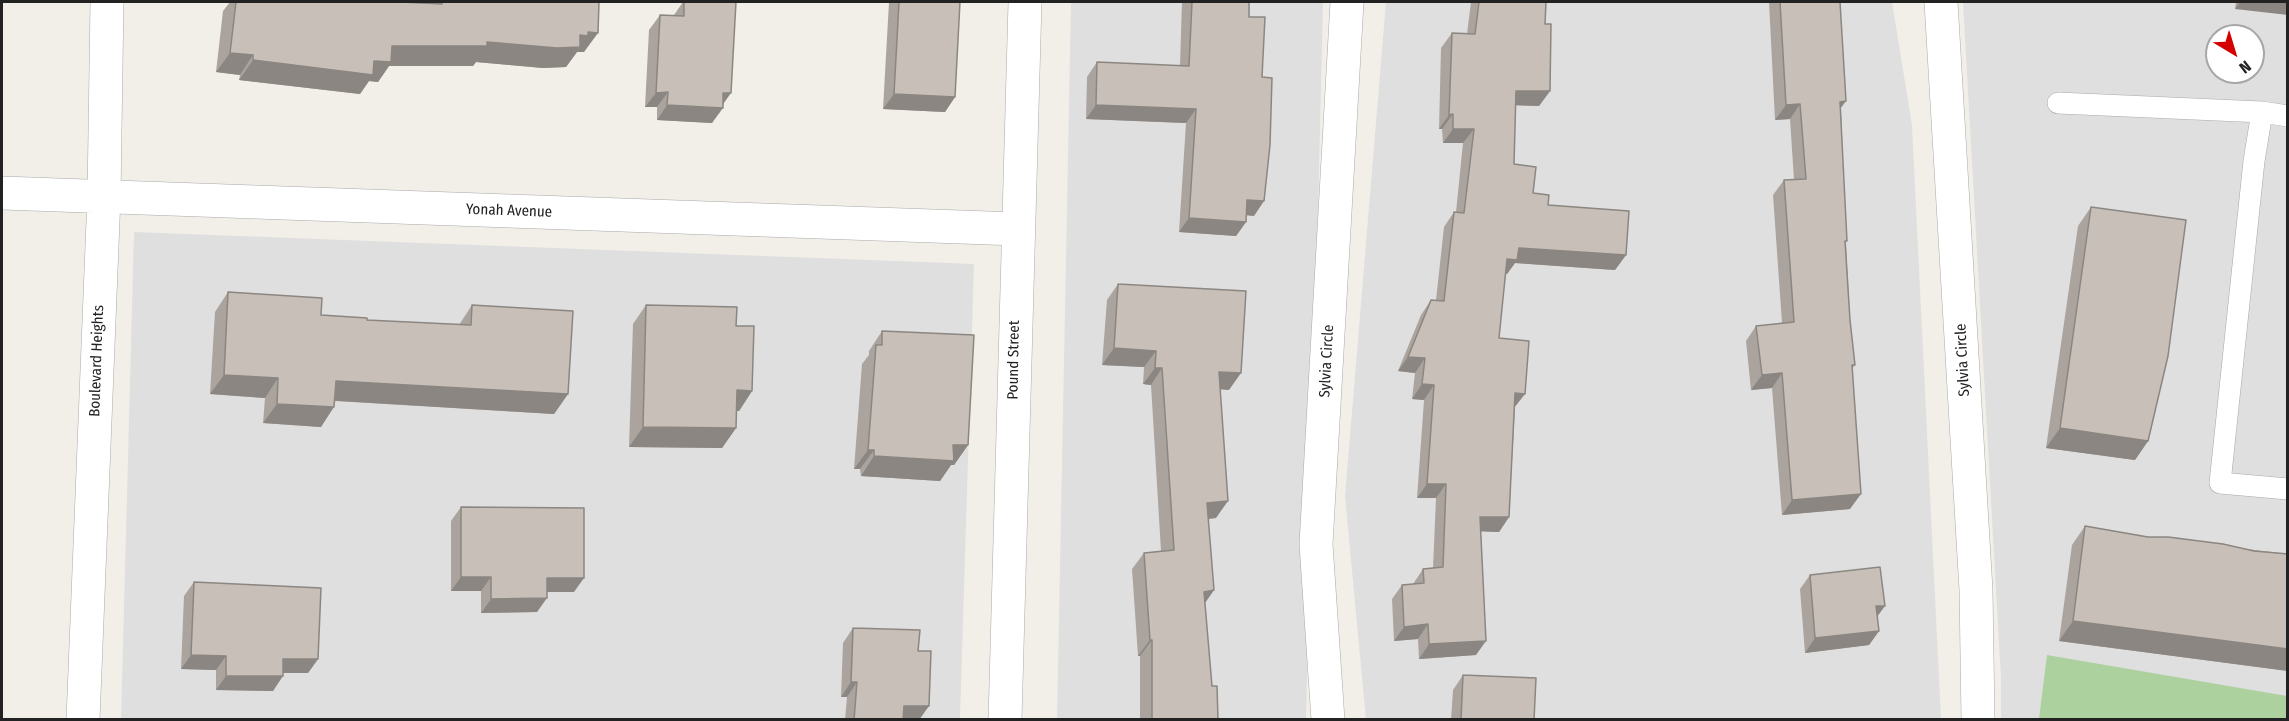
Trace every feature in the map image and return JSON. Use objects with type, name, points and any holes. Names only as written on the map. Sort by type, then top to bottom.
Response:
[{"type":"street","name":"Boulevard Heights","points":[[83,720],[104,196],[107,2]]},
{"type":"street","name":"Pound Street","points":[[1005,720],[1025,2]]},
{"type":"street","name":"Sylvia Circle","points":[[1328,720],[1316,544],[1347,2]]},
{"type":"street","name":"Sylvia Circle","points":[[1941,2],[1976,579],[1978,720]]},
{"type":"street","name":"Yonah Avenue","points":[[2,193],[1017,229]]},
{"type":"lane","points":[[2058,104],[2262,112],[2288,116]]},
{"type":"lane","points":[[2262,112],[2253,173],[2220,483],[2288,489]]},
{"type":"shaded area","points":[[1071,2],[1323,2],[1306,719],[1057,720]]},
{"type":"shaded area","points":[[1386,2],[1892,2],[1912,125],[1941,719],[1366,720],[1345,496]]},
{"type":"shaded area","points":[[1963,2],[2287,2],[2287,719],[2001,719],[2001,679]]},
{"type":"shaded area","points":[[134,232],[974,264],[960,719],[121,720]]},
{"type":"green space","points":[[2047,655],[2287,696],[2287,719],[2039,719]]},
{"type":"building","points":[[236,2],[442,4],[442,2],[599,2],[598,33],[588,32],[588,36],[580,35],[580,47],[557,48],[487,42],[487,46],[392,46],[391,62],[374,61],[373,75],[253,60],[253,55],[230,53]]},
{"type":"building","points":[[684,2],[736,2],[731,93],[723,93],[723,108],[667,105],[668,92],[656,93],[660,15],[684,16]]},
{"type":"building","points":[[899,2],[960,2],[955,97],[894,94]]},
{"type":"building","points":[[1192,2],[1249,2],[1249,17],[1265,17],[1262,77],[1272,78],[1270,145],[1264,201],[1247,200],[1246,222],[1189,218],[1196,109],[1096,105],[1097,62],[1189,66]]},
{"type":"building","points":[[1479,2],[1546,2],[1545,24],[1551,24],[1550,91],[1516,91],[1514,164],[1536,167],[1533,193],[1549,195],[1548,205],[1629,211],[1626,255],[1519,248],[1517,260],[1507,259],[1499,338],[1529,341],[1525,394],[1515,393],[1509,517],[1480,517],[1486,641],[1429,644],[1428,624],[1404,627],[1402,585],[1424,583],[1423,569],[1443,567],[1446,484],[1427,484],[1434,385],[1422,384],[1425,358],[1408,357],[1431,300],[1444,301],[1454,212],[1464,213],[1474,129],[1453,129],[1453,114],[1449,115],[1452,33],[1475,34]]},
{"type":"building","points":[[1780,2],[1840,2],[1846,101],[1840,102],[1847,241],[1845,241],[1855,365],[1852,365],[1861,494],[1792,500],[1782,373],[1762,375],[1756,326],[1794,322],[1784,180],[1806,179],[1800,104],[1786,105]]},
{"type":"building","points":[[2091,207],[2186,220],[2168,356],[2148,441],[2060,428]]},
{"type":"building","points":[[1118,284],[1246,291],[1241,373],[1219,372],[1228,501],[1207,503],[1214,590],[1204,592],[1212,686],[1217,686],[1218,720],[1152,720],[1152,640],[1150,640],[1144,553],[1174,550],[1162,368],[1155,368],[1156,351],[1114,348]]},
{"type":"building","points":[[228,292],[322,298],[321,315],[367,318],[367,320],[471,325],[472,305],[573,311],[568,394],[336,381],[334,407],[277,404],[278,378],[224,375]]},
{"type":"building","points":[[646,305],[737,307],[736,326],[754,326],[752,391],[737,390],[736,428],[643,427]]},
{"type":"building","points":[[882,331],[974,335],[968,445],[953,445],[954,461],[874,456],[874,450],[868,450],[876,345],[882,345]]},
{"type":"building","points":[[461,507],[584,508],[584,578],[547,578],[547,598],[491,599],[491,577],[461,577]]},
{"type":"building","points":[[2085,526],[2148,537],[2168,537],[2288,554],[2288,649],[2073,621]]},
{"type":"building","points":[[1880,567],[1885,606],[1876,606],[1879,631],[1815,638],[1810,575]]},
{"type":"building","points":[[194,582],[321,588],[318,659],[283,659],[283,676],[226,676],[226,656],[191,655]]},
{"type":"building","points":[[853,628],[920,630],[918,651],[931,651],[929,706],[904,706],[903,720],[854,720],[857,682],[851,682]]},
{"type":"building","points":[[1463,675],[1536,678],[1534,720],[1461,720]]}]
